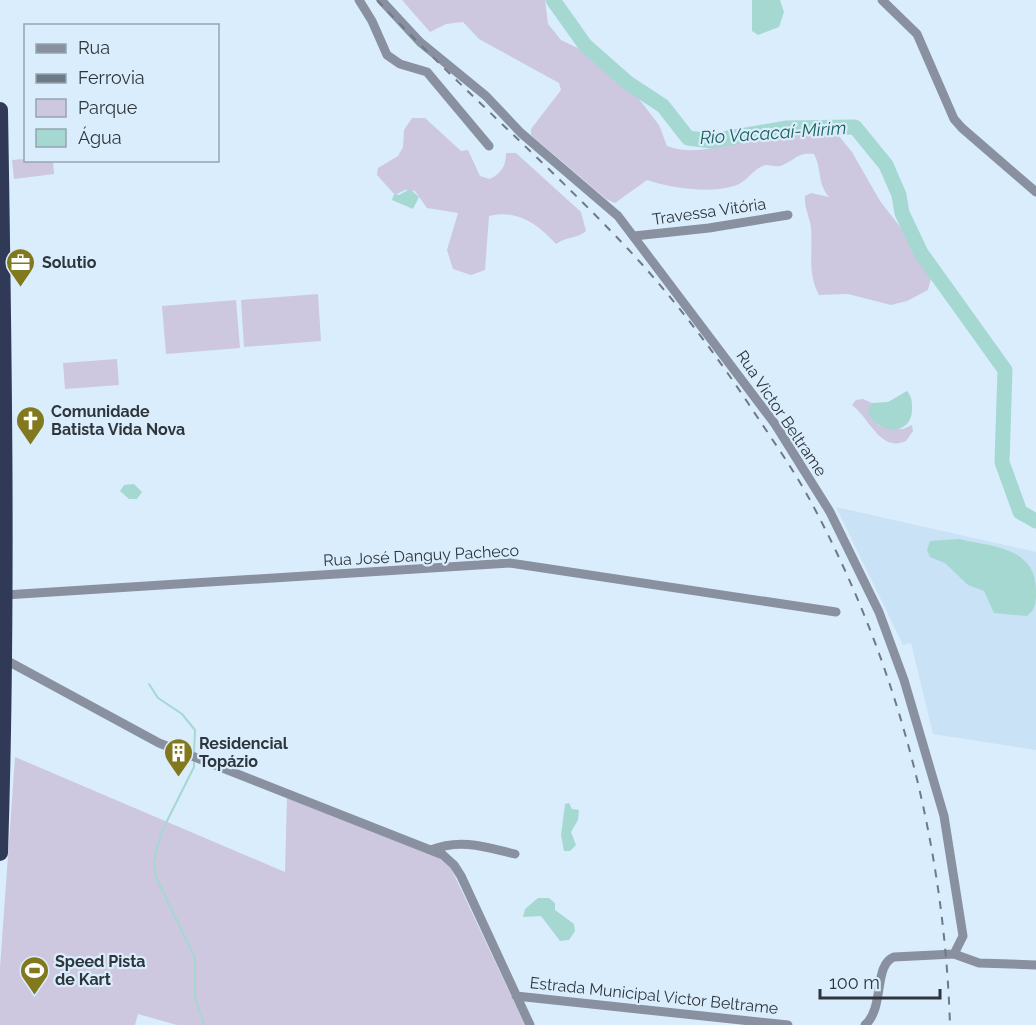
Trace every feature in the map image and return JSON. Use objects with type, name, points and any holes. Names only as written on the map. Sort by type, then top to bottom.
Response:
[{"type":"highway","points":[[0,110],[1,284],[5,381],[4,659],[0,853]]},
{"type":"street","points":[[360,0],[387,54],[400,64],[428,72],[489,146]]},
{"type":"street","name":"Rua Victor Beltrame","points":[[381,0],[420,42],[486,96],[521,133],[618,216],[775,424],[830,512],[857,563],[904,680],[944,816],[963,936],[954,954]]},
{"type":"street","points":[[882,0],[917,34],[954,119],[1036,192]]},
{"type":"street","name":"Travessa Vitória","points":[[634,236],[710,228],[788,215]]},
{"type":"street","name":"Rua José Danguy Pacheco","points":[[4,595],[510,563],[836,612]]},
{"type":"street","points":[[4,659],[159,742],[431,850],[454,865],[530,1025]]},
{"type":"street","points":[[431,850],[444,845],[467,843],[515,854]]},
{"type":"street","points":[[866,1025],[874,1013],[883,968],[890,958],[954,954],[979,963],[1036,965]]},
{"type":"street","name":"Estrada Municipal Victor Beltrame","points":[[516,996],[788,1025]]},
{"type":"shaded area","points":[[836,507],[1036,552],[1036,750],[933,734],[911,643],[903,645]]},
{"type":"green space","points":[[402,0],[545,0],[548,24],[561,40],[584,51],[639,99],[659,125],[667,146],[681,150],[695,150],[710,149],[769,135],[839,136],[852,152],[880,201],[901,228],[931,278],[928,290],[907,301],[891,305],[848,294],[819,295],[813,279],[811,228],[805,196],[811,193],[829,197],[821,181],[814,154],[799,156],[780,166],[762,166],[743,182],[729,187],[693,189],[668,186],[647,180],[615,203],[606,199],[531,135],[531,129],[561,90],[559,83],[479,39],[463,22],[446,24],[430,32]]},
{"type":"green space","points":[[412,118],[425,118],[461,151],[468,150],[480,176],[490,179],[494,177],[504,166],[506,153],[516,153],[581,212],[586,231],[556,244],[542,230],[526,220],[509,215],[489,216],[485,270],[471,275],[453,269],[447,250],[458,213],[427,208],[415,191],[405,190],[395,195],[377,175],[378,168],[398,156],[403,147],[404,130]]},
{"type":"green space","points":[[12,160],[53,162],[54,174],[14,179]]},
{"type":"green space","points":[[318,294],[321,341],[244,347],[241,300]]},
{"type":"green space","points":[[236,300],[240,348],[166,354],[162,306]]},
{"type":"green space","points":[[117,359],[119,385],[65,389],[63,363]]},
{"type":"green space","points":[[863,399],[872,403],[868,408],[879,426],[903,429],[912,425],[913,431],[906,441],[889,442],[882,438],[852,405],[856,400]]},
{"type":"green space","points":[[15,757],[285,872],[287,797],[437,856],[450,866],[525,1025],[177,1025],[138,1014],[135,1025],[0,1025],[0,968]]},
{"type":"water","points":[[752,0],[780,0],[784,12],[779,27],[758,35],[752,31]]},
{"type":"water","points":[[410,189],[419,197],[413,209],[392,200],[394,194],[399,195]]},
{"type":"water","points":[[907,391],[910,395],[912,409],[910,419],[905,425],[899,429],[883,427],[870,416],[868,408],[872,403],[888,402]]},
{"type":"water","points":[[134,484],[142,492],[137,499],[129,499],[120,491],[124,485]]},
{"type":"water","points":[[959,539],[998,547],[1021,557],[1029,565],[1034,576],[1036,599],[1032,611],[1027,616],[994,613],[984,591],[968,585],[945,563],[930,557],[927,550],[930,541]]},
{"type":"water","points":[[569,803],[572,809],[579,810],[578,820],[571,832],[576,845],[570,851],[564,851],[561,835],[565,804]]},
{"type":"water","points":[[538,898],[549,898],[555,903],[555,910],[574,924],[575,931],[569,940],[560,941],[541,916],[523,917],[525,909]]},
{"type":"waterway","name":"Rio Vacacaí-Mirim","points":[[553,0],[585,45],[628,83],[663,106],[688,138],[711,141],[787,128],[855,127],[886,165],[899,195],[902,213],[921,253],[1005,370],[1002,462],[1020,512],[1036,521]]},
{"type":"waterway","points":[[149,684],[158,698],[182,714],[195,730],[194,754]]},
{"type":"waterway","points":[[194,760],[194,767],[161,833],[154,862],[156,877],[195,958],[195,997],[204,1025]]},
{"type":"railway","points":[[377,0],[597,217],[660,285],[691,323],[734,383],[810,500],[841,562],[868,625],[911,755],[938,888],[946,956],[950,1025]]},
{"type":"place","name":"Solutio","points":[[21,288]]},
{"type":"place","name":"Comunidade Batista Vida Nova","points":[[30,446]]},
{"type":"place","name":"Residencial Topázio","points":[[178,778]]},
{"type":"place","name":"Speed Pista de Kart","points":[[34,996]]}]
